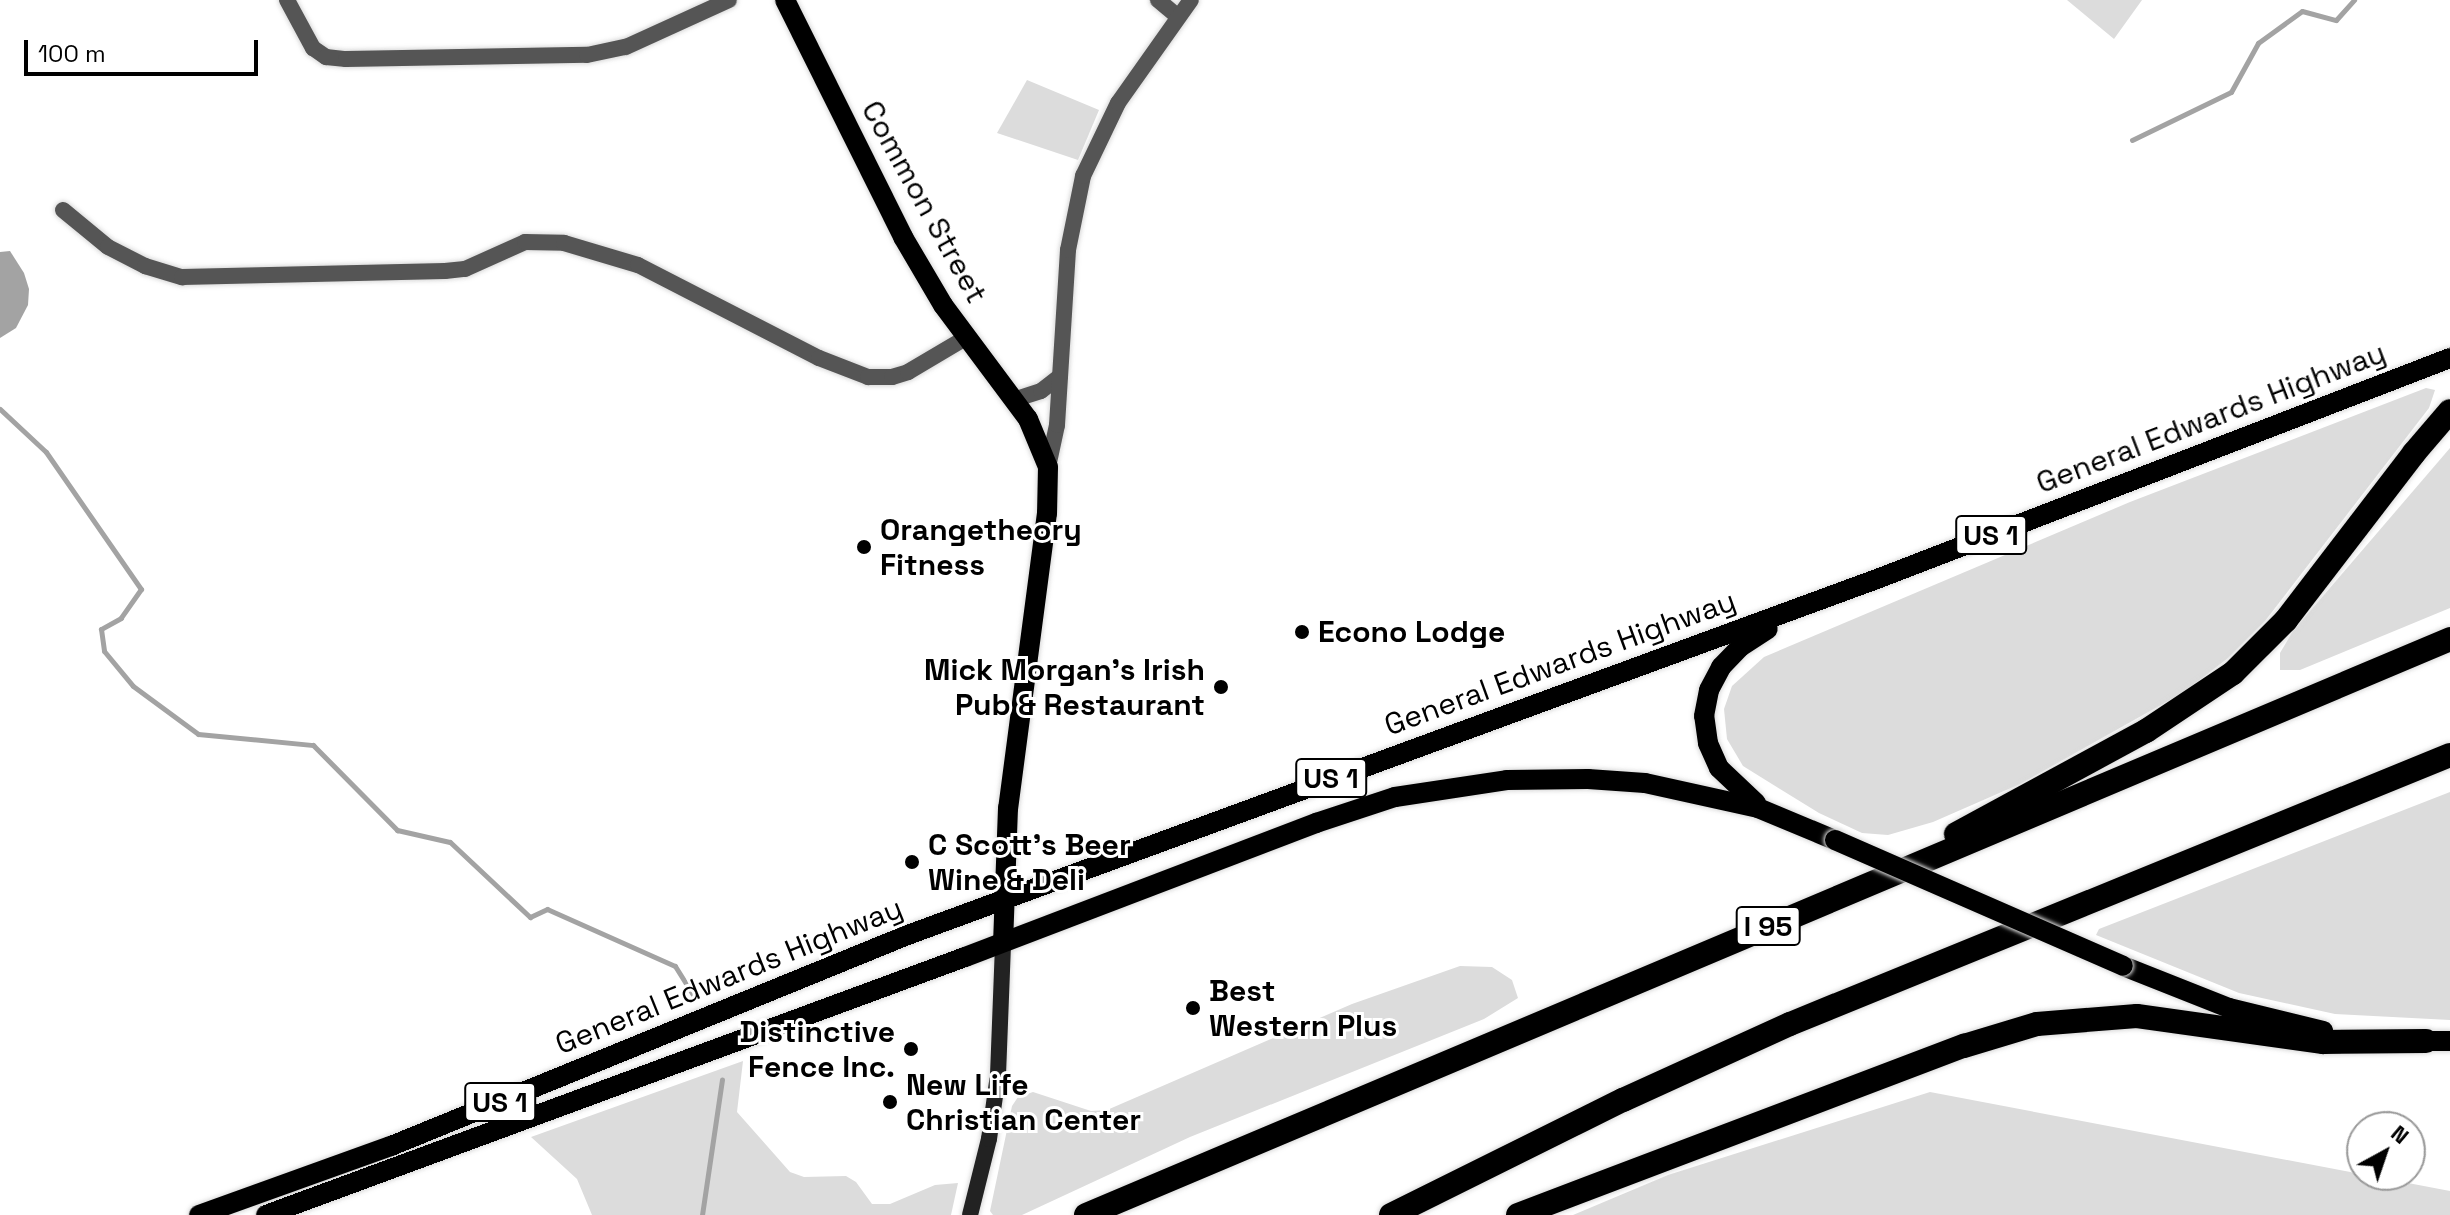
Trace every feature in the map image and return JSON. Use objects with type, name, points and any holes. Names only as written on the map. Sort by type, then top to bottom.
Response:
[{"type":"highway","points":[[1878,880],[2002,806],[2164,720],[2233,673],[2286,620],[2450,411]]},
{"type":"highway","name":"I 95","points":[[1086,1215],[2450,639]]},
{"type":"highway","points":[[1391,1215],[1623,1100],[1803,1018],[2450,755]]},
{"type":"highway","points":[[1518,1215],[1980,1040],[2037,1024],[2137,1016],[2323,1042],[2438,1041]]},
{"type":"main road","name":"Common Street","points":[[785,0],[903,237],[967,337],[1032,427],[1048,467]]},
{"type":"main road","name":"General Edwards Highway","points":[[199,1215],[391,1146],[879,947],[1877,579],[2450,358]]},
{"type":"main road","points":[[970,1215],[989,1139],[998,1075],[1005,837],[1017,722],[1047,513],[1048,467]]},
{"type":"main road","points":[[1773,813],[1739,790],[1715,759],[1705,726],[1705,707],[1712,682],[1727,660],[1755,636],[1877,579]]},
{"type":"main road","name":"General Edwards Highway","points":[[266,1215],[1342,813],[1451,786],[1534,779],[1631,782],[1689,790],[1773,813],[2200,998],[2285,1024],[2368,1038],[2438,1041]]},
{"type":"street","points":[[287,0],[318,52],[326,57],[346,59],[587,55],[626,47],[729,0]]},
{"type":"street","points":[[1158,0],[1177,16]]},
{"type":"street","points":[[1048,467],[1057,425],[1068,250],[1083,176],[1118,103],[1191,0]]},
{"type":"street","points":[[63,210],[108,247],[145,266],[182,277],[445,271],[465,269],[525,242],[564,243],[638,265],[819,358],[868,377],[892,377],[908,372],[967,337]]},
{"type":"street","points":[[1013,400],[1041,391],[1060,376]]},
{"type":"shaded area","points":[[2067,0],[2142,0],[2114,39]]},
{"type":"shaded area","points":[[1027,80],[1099,110],[1078,160],[997,133]]},
{"type":"shaded area","points":[[10,251],[24,273],[29,289],[28,305],[16,328],[0,338],[0,252]]},
{"type":"shaded area","points":[[2426,388],[2435,390],[2429,408],[2265,621],[2228,658],[2184,692],[2020,784],[1933,822],[1888,835],[1862,833],[1819,813],[1743,766],[1727,739],[1724,709],[1732,686],[1764,657],[2130,502]]},
{"type":"shaded area","points":[[2450,448],[2450,608],[2300,670],[2280,670],[2280,653],[2293,631]]},
{"type":"shaded area","points":[[2450,792],[2450,1020],[2335,1014],[2239,993],[2096,935],[2099,929]]},
{"type":"shaded area","points":[[1460,966],[1492,967],[1512,980],[1518,998],[1484,1019],[1190,1137],[1022,1215],[993,1215],[990,1211],[1012,1106],[1018,1097],[1033,1092],[1091,1111],[1107,1110],[1352,1004]]},
{"type":"shaded area","points":[[743,1061],[737,1112],[790,1172],[804,1177],[846,1176],[856,1182],[872,1204],[890,1204],[935,1185],[958,1183],[951,1215],[592,1215],[577,1179],[531,1137]]},
{"type":"shaded area","points":[[1930,1092],[2346,1171],[2346,1191],[2426,1191],[2426,1186],[2450,1191],[2450,1215],[1573,1215],[1668,1175]]},
{"type":"waterway","points":[[2132,140],[2231,92],[2258,43],[2302,11],[2336,20],[2354,0]]},
{"type":"waterway","points":[[0,409],[46,452],[141,589],[121,618],[101,629],[104,651],[133,686],[198,734],[313,745],[397,830],[450,842],[530,917],[547,909],[675,966],[694,997]]},
{"type":"waterway","points":[[702,1215],[722,1079]]},
{"type":"place","name":"Orangetheory Fitness","points":[[864,547]]},
{"type":"place","name":"Econo Lodge","points":[[1302,632]]},
{"type":"place","name":"Mick Morgan's Irish Pub & Restaurant","points":[[1221,687]]},
{"type":"place","name":"C Scott's Beer Wine & Deli","points":[[912,862]]},
{"type":"place","name":"Best Western Plus","points":[[1193,1008]]},
{"type":"place","name":"Distinctive Fence Inc.","points":[[911,1049]]},
{"type":"place","name":"New Life Christian Center","points":[[890,1102]]}]
